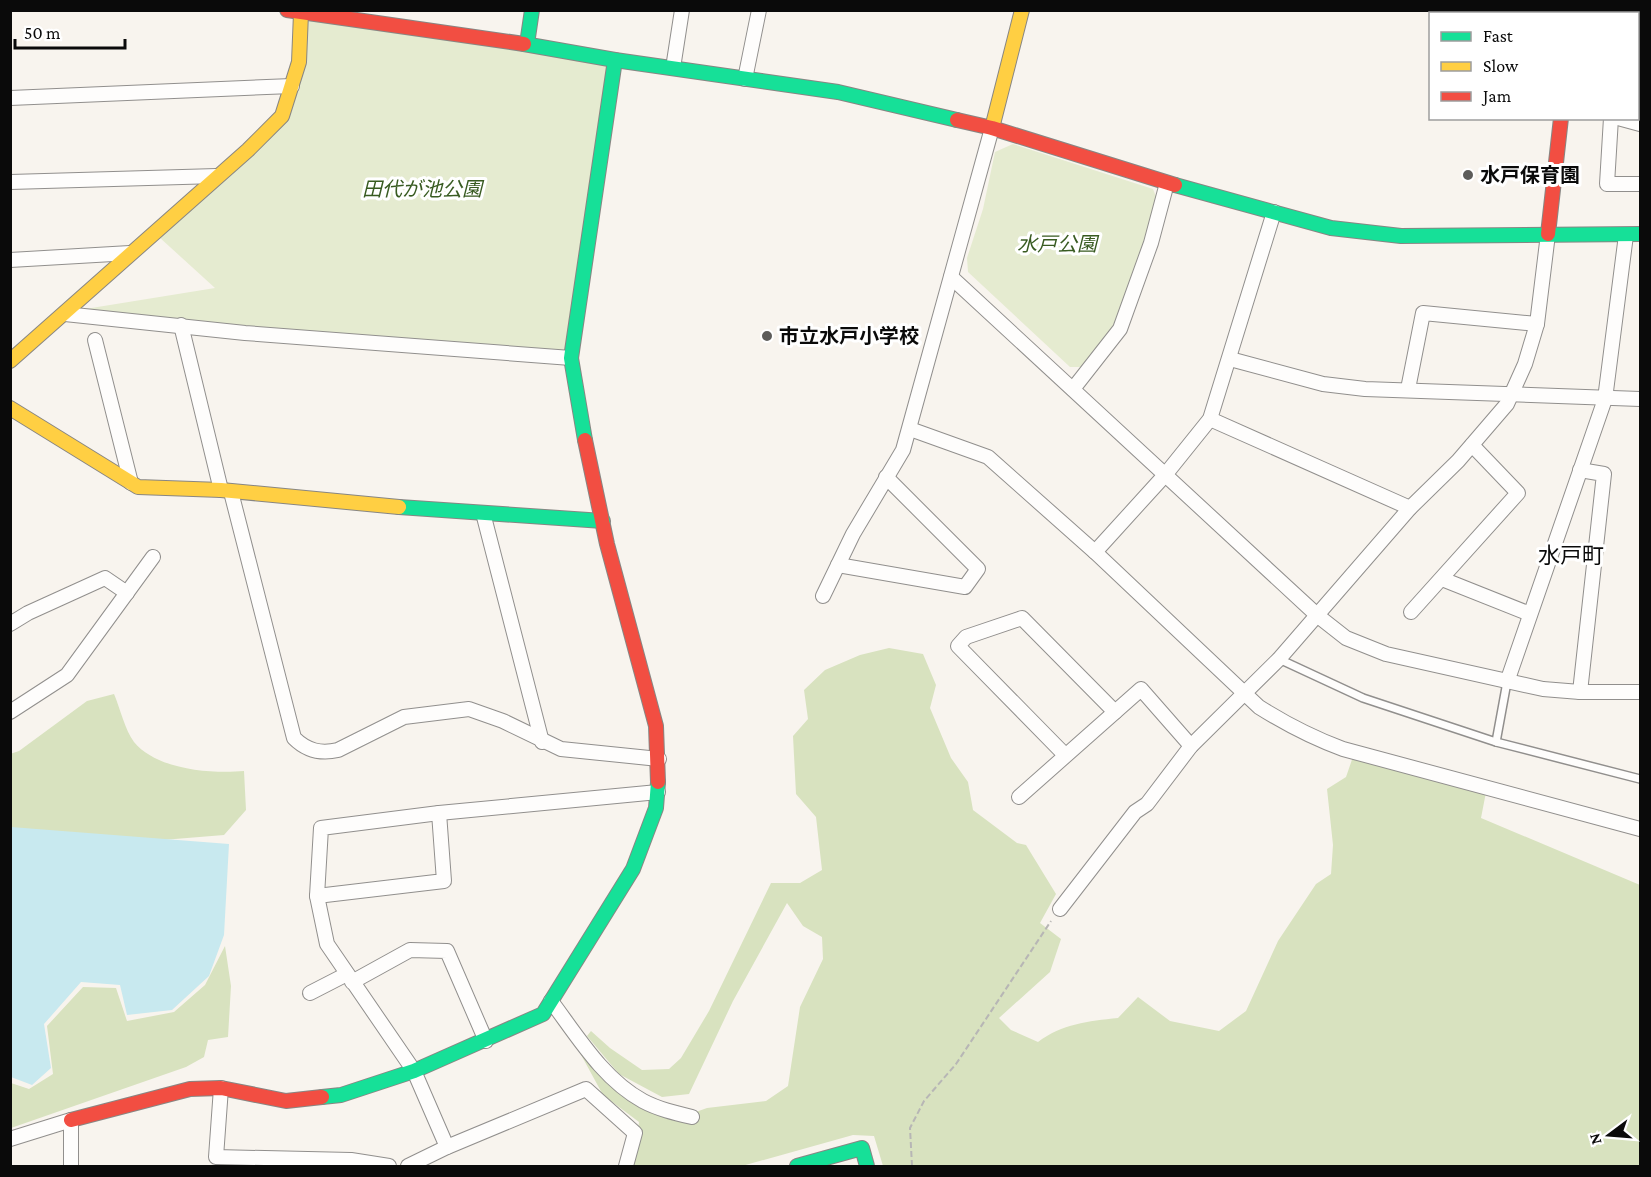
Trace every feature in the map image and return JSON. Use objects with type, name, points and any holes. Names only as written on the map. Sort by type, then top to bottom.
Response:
[{"type":"street","points":[[287,10],[301,13],[350,14],[615,60],[838,92],[992,129],[1167,183],[1332,228],[1401,236],[1633,235],[1605,399],[1508,682]]},
{"type":"street","points":[[527,44],[532,10]]},
{"type":"street","points":[[673,68],[682,10]]},
{"type":"street","points":[[745,79],[759,10]]},
{"type":"street","points":[[823,596],[886,477],[903,450],[992,129],[1022,10]]},
{"type":"street","points":[[10,361],[65,314],[282,116],[300,62],[301,13]]},
{"type":"street","points":[[10,1139],[71,1120],[190,1089],[221,1088],[286,1101],[341,1095],[414,1071],[486,1041],[543,1014],[633,868],[656,808],[659,759],[656,726],[603,521],[578,406],[572,358],[615,60]]},
{"type":"street","points":[[10,98],[292,86]]},
{"type":"street","points":[[1060,909],[1135,812],[1148,804],[1191,746],[1279,659],[1410,508],[1472,446],[1507,404],[1525,364],[1537,324],[1561,120]]},
{"type":"street","points":[[1611,120],[1607,184],[1641,184]]},
{"type":"street","points":[[1626,120],[1641,124]]},
{"type":"street","points":[[10,182],[217,176]]},
{"type":"street","points":[[1073,389],[1120,329],[1151,243],[1167,183]]},
{"type":"street","points":[[1095,552],[1165,475],[1210,419],[1274,212]]},
{"type":"street","points":[[10,260],[130,253]]},
{"type":"street","points":[[951,277],[1318,616],[1346,638],[1386,654],[1508,682],[1580,692],[1641,692]]},
{"type":"street","points":[[65,314],[279,336],[572,358]]},
{"type":"street","points":[[1408,389],[1423,314],[1537,324]]},
{"type":"street","points":[[181,325],[294,738],[299,743],[320,753],[327,753],[379,731],[404,717],[469,709],[503,721],[542,742],[561,749],[659,759]]},
{"type":"street","points":[[95,340],[131,483]]},
{"type":"street","points":[[1230,359],[1323,384],[1365,389],[1641,399]]},
{"type":"street","points":[[10,408],[138,488],[226,491],[603,521]]},
{"type":"street","points":[[1210,419],[1410,508]]},
{"type":"street","points":[[910,429],[988,457],[1095,552],[1259,707],[1282,722],[1311,737],[1343,749],[1641,829]]},
{"type":"street","points":[[1411,612],[1518,493],[1472,446]]},
{"type":"street","points":[[1580,470],[1604,474],[1580,692]]},
{"type":"street","points":[[838,565],[965,586],[978,569],[886,477]]},
{"type":"street","points":[[483,513],[542,742]]},
{"type":"street","points":[[10,712],[67,675],[153,557]]},
{"type":"street","points":[[10,624],[28,613],[105,578],[127,593]]},
{"type":"street","points":[[1442,579],[1530,614]]},
{"type":"street","points":[[1065,755],[958,646],[966,637],[1022,618],[1115,712]]},
{"type":"street","points":[[1019,797],[1141,689],[1191,746]]},
{"type":"street","points":[[447,1147],[414,1071],[327,944],[317,896],[321,828],[439,813],[658,792]]},
{"type":"street","points":[[317,896],[444,881],[439,813]]},
{"type":"street","points":[[310,993],[350,978],[410,950],[447,951],[486,1041]]},
{"type":"street","points":[[551,1001],[604,1070],[622,1087],[643,1101],[692,1118]]},
{"type":"street","points":[[221,1088],[216,1157],[351,1160],[389,1167]]},
{"type":"street","points":[[408,1167],[447,1147],[586,1089],[635,1133],[627,1167]]},
{"type":"street","points":[[71,1120],[71,1167]]},
{"type":"street","points":[[798,1167],[861,1148],[867,1167]]},
{"type":"lane","points":[[1279,659],[1363,698],[1496,742],[1641,779]]},
{"type":"lane","points":[[1496,742],[1508,682]]},
{"type":"path","points":[[912,1167],[910,1128],[924,1101],[956,1064],[1060,909]]},
{"type":"green space","name":"田代が池公園","points":[[306,18],[609,64],[568,354],[240,327],[79,310],[215,288],[159,237],[284,120]]},
{"type":"green space","name":"水戸公園","points":[[1013,144],[1153,189],[1157,199],[1145,241],[1115,325],[1083,367],[1070,367],[968,272],[967,258],[983,209],[995,152]]},
{"type":"green space","points":[[889,648],[923,654],[936,685],[930,708],[951,758],[968,782],[973,810],[1017,843],[1026,845],[1056,894],[1040,923],[1061,939],[1050,972],[999,1018],[1011,1030],[1038,1042],[1066,1027],[1118,1018],[1138,997],[1170,1021],[1219,1031],[1246,1011],[1278,941],[1316,884],[1331,874],[1333,845],[1327,789],[1346,777],[1356,748],[1487,787],[1481,818],[1640,885],[1640,1166],[883,1166],[874,1136],[853,1135],[742,1166],[633,1166],[639,1122],[603,1095],[573,1040],[609,1083],[679,1118],[707,1108],[766,1101],[788,1086],[800,1007],[823,959],[822,937],[803,926],[787,903],[733,1001],[689,1094],[662,1097],[619,1074],[587,1036],[591,1031],[610,1048],[642,1070],[669,1069],[681,1058],[709,1011],[771,883],[800,883],[822,870],[816,817],[796,794],[793,736],[808,719],[804,690],[825,670],[860,655]]},
{"type":"green space","points":[[114,694],[134,742],[156,759],[201,771],[244,771],[246,810],[224,835],[52,849],[11,832],[10,754],[19,751],[87,701]]},
{"type":"green space","points":[[225,946],[231,986],[228,1037],[208,1040],[204,1057],[186,1067],[11,1128],[11,1083],[29,1089],[53,1074],[47,1026],[83,987],[116,988],[127,1021],[174,1012],[205,985]]},
{"type":"water","points":[[11,827],[229,844],[224,935],[209,976],[172,1010],[127,1015],[120,985],[81,982],[44,1024],[51,1068],[32,1085],[11,1077]]},
{"type":"traffic: fast","points":[[527,44],[532,10]]},
{"type":"traffic: fast","points":[[524,44],[615,60],[838,92],[957,120]]},
{"type":"traffic: fast","points":[[585,440],[571,358],[615,60]]},
{"type":"traffic: fast","points":[[1175,185],[1331,228],[1401,236],[1640,234]]},
{"type":"traffic: fast","points":[[399,507],[603,521]]},
{"type":"traffic: fast","points":[[322,1097],[341,1095],[414,1071],[543,1014],[633,869],[656,808],[658,782]]},
{"type":"traffic: fast","points":[[797,1166],[862,1148],[867,1166]]},
{"type":"traffic: slow","points":[[992,128],[1022,10]]},
{"type":"traffic: slow","points":[[10,361],[248,150],[282,116],[299,62],[301,13]]},
{"type":"traffic: slow","points":[[10,408],[138,487],[221,490],[399,507]]},
{"type":"traffic: jam","points":[[287,10],[524,44]]},
{"type":"traffic: jam","points":[[957,120],[992,128],[1175,185]]},
{"type":"traffic: jam","points":[[1548,234],[1561,120]]},
{"type":"traffic: jam","points":[[585,440],[607,544],[656,726],[658,782]]},
{"type":"traffic: jam","points":[[71,1120],[190,1089],[221,1088],[286,1101],[322,1097]]},
{"type":"place","name":"水戸保育園","points":[[1468,175]]},
{"type":"place","name":"市立水戸小学校","points":[[767,336]]},
{"type":"district","name":"水戸町","points":[[1571,555]]}]
